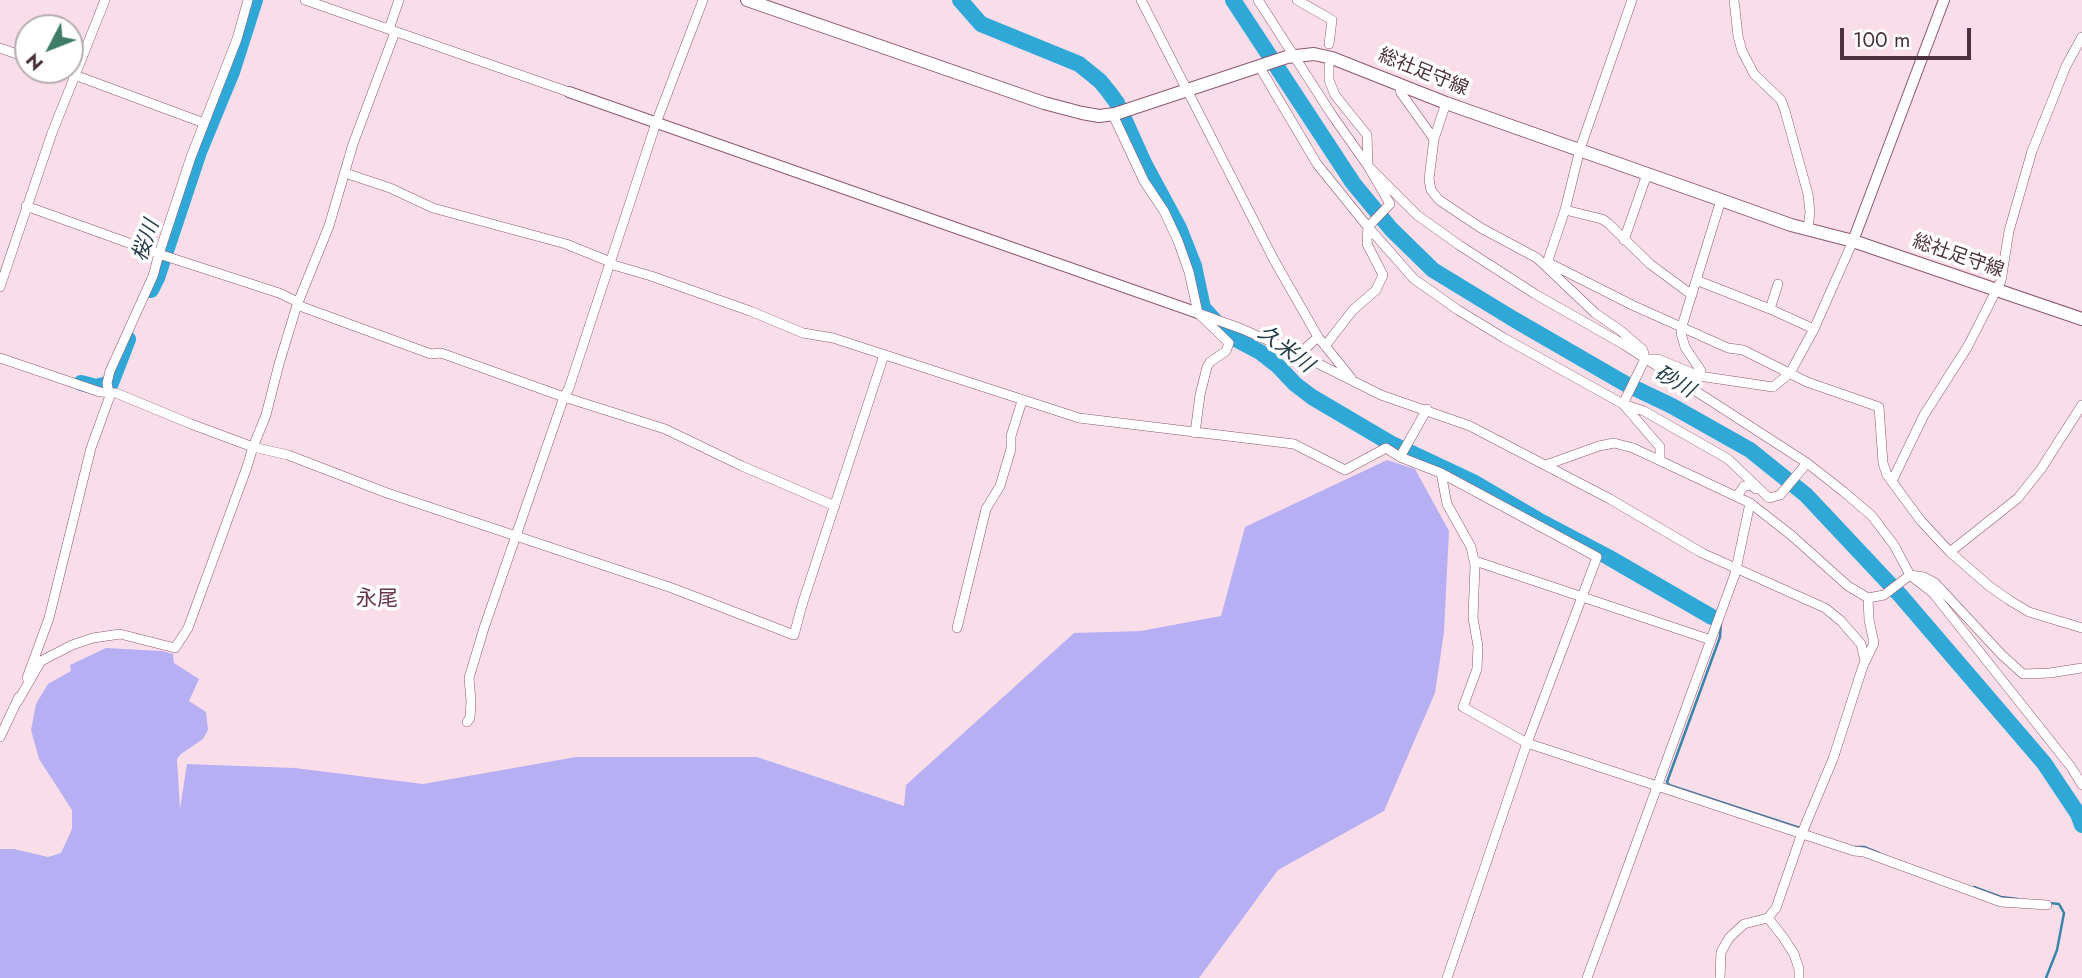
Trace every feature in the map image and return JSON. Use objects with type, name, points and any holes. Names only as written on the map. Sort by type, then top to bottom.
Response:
[{"type":"main road","name":"総社足守線","points":[[747,0],[1044,103],[1099,116],[1118,113],[1290,57],[1314,54],[1332,58],[1446,103],[1721,200],[1853,241],[2082,319]]},
{"type":"street","points":[[84,54],[105,0]]},
{"type":"street","points":[[18,701],[49,618],[91,448],[123,340],[162,255],[204,123],[233,49],[248,0]]},
{"type":"street","points":[[305,0],[1203,314],[1298,354],[1381,395],[1470,426],[1627,509],[1703,553],[1825,608],[1841,621],[1861,644],[1865,661]]},
{"type":"street","points":[[0,737],[41,661],[83,641],[120,634],[175,648],[188,628],[266,415],[298,304],[329,226],[353,144],[392,30],[399,0]]},
{"type":"street","points":[[467,722],[470,718],[471,701],[468,678],[569,388],[656,122],[703,0]]},
{"type":"street","points":[[1141,0],[1274,260],[1318,337],[1355,382]]},
{"type":"street","points":[[1258,0],[1290,57],[1368,166],[1390,204],[1410,208]]},
{"type":"street","points":[[1297,0],[1332,20],[1329,44]]},
{"type":"street","points":[[1546,264],[1565,210],[1580,149],[1632,0]]},
{"type":"street","points":[[1734,0],[1742,51],[1754,74],[1781,100],[1785,111],[1808,194],[1808,229]]},
{"type":"street","points":[[1645,359],[1658,359],[1699,376],[1773,387],[1790,373],[1814,329],[1853,241],[1944,0]]},
{"type":"street","points":[[1892,481],[1924,415],[1968,346],[2001,281],[2009,231],[2032,152],[2066,66],[2082,37]]},
{"type":"street","points":[[1329,65],[1329,80],[1335,95],[1367,135],[1368,166],[1410,208],[1470,252],[1535,294],[1623,344],[1807,463],[1871,516],[1894,545],[1908,577],[1933,593],[2071,767],[2082,785]]},
{"type":"street","points":[[1262,66],[1317,164],[1414,279],[1504,338],[1623,404],[1644,411],[1728,459],[1769,498]]},
{"type":"street","points":[[84,78],[204,123]]},
{"type":"street","points":[[0,287],[26,206],[72,84]]},
{"type":"street","points":[[1399,85],[1401,93],[1434,139]]},
{"type":"street","points":[[1446,103],[1434,139],[1429,179],[1431,190],[1439,200],[1481,228],[1546,264],[1632,305],[1728,348],[1743,350],[1807,382],[1879,407],[1882,463],[1921,521],[1950,552],[2009,600],[2029,612],[2082,628]]},
{"type":"street","points":[[1118,113],[1144,181],[1164,211],[1178,241],[1203,314],[1229,343],[1226,351],[1207,366],[1195,433]]},
{"type":"street","points":[[345,173],[390,188],[433,208],[566,244],[610,264],[646,274],[803,332],[833,338],[1079,418],[1294,444],[1345,470],[1386,448],[1403,452],[1597,557],[1527,743],[1447,978]]},
{"type":"street","points":[[1624,240],[1647,174]]},
{"type":"street","points":[[1699,376],[1701,371],[1685,347],[1682,326],[1721,200]]},
{"type":"street","points":[[1325,346],[1353,310],[1376,290],[1383,275],[1367,244],[1368,227],[1390,204]]},
{"type":"street","points":[[26,206],[162,255],[279,293],[298,304],[431,354],[441,353],[564,397],[665,429],[835,506]]},
{"type":"street","points":[[1565,210],[1602,219],[1650,264],[1692,295]]},
{"type":"street","points":[[1546,264],[1595,313],[1643,351],[1645,359],[1623,404]]},
{"type":"street","points":[[1696,281],[1814,329]]},
{"type":"street","points":[[1770,309],[1778,284]]},
{"type":"street","points":[[1298,354],[1318,337]]},
{"type":"street","points":[[0,358],[100,392],[109,389],[253,447],[288,455],[387,493],[672,588],[794,635],[884,355]]},
{"type":"street","points":[[957,628],[986,509],[1000,486],[1012,449],[1011,436],[1022,401]]},
{"type":"street","points":[[1623,404],[1660,447],[1660,460]]},
{"type":"street","points":[[1950,552],[2018,498],[2041,469],[2082,405]]},
{"type":"street","points":[[1403,452],[1427,410]]},
{"type":"street","points":[[1546,465],[1582,451],[1614,443],[1633,447],[1750,503],[1848,586],[1868,598],[1884,595],[1908,577],[1924,577],[1935,583],[2023,674],[2082,668]]},
{"type":"street","points":[[1769,498],[1780,495],[1807,463]]},
{"type":"street","points":[[1441,473],[1447,505],[1471,547],[1475,561],[1477,668],[1463,707],[1527,743],[1803,831],[2001,902],[2047,905]]},
{"type":"street","points":[[1737,496],[1744,486],[1751,485],[1769,498]]},
{"type":"street","points":[[1587,978],[1736,569],[1750,503]]},
{"type":"street","points":[[1475,561],[1711,640]]},
{"type":"street","points":[[1720,978],[1721,952],[1729,937],[1744,925],[1768,918],[1776,908],[1803,831],[1833,759],[1865,661],[1874,643],[1868,598]]},
{"type":"street","points":[[1768,918],[1794,954],[1799,978]]},
{"type":"shaded area","points":[[1387,460],[1415,469],[1449,531],[1444,632],[1435,693],[1384,811],[1278,870],[1199,978],[0,978],[0,849],[14,849],[48,857],[61,853],[72,829],[72,810],[39,759],[31,730],[36,704],[48,684],[71,671],[70,665],[106,648],[173,654],[174,663],[199,679],[189,701],[206,712],[208,730],[203,739],[177,759],[180,809],[187,764],[295,768],[423,784],[576,757],[757,757],[904,806],[906,785],[1074,633],[1141,631],[1221,616],[1245,527]]},
{"type":"waterway","name":"桜川","points":[[151,290],[199,152],[232,72],[255,0]]},
{"type":"waterway","name":"久米川","points":[[960,0],[981,24],[1079,64],[1109,92],[1179,228],[1194,266],[1203,308],[1228,335],[1260,352],[1312,397],[1390,443],[1473,482],[1712,617]]},
{"type":"waterway","name":"砂川","points":[[1233,0],[1353,183],[1391,229],[1433,270],[1624,383],[1672,406],[1750,450],[1806,495],[1900,595],[2044,763],[2078,814],[2082,825]]},
{"type":"waterway","name":"桜川","points":[[81,383],[96,387],[111,383],[128,339]]},
{"type":"waterway","points":[[1712,617],[1721,623],[1720,637],[1667,782],[1669,785],[1803,829]]},
{"type":"waterway","points":[[1855,847],[1864,847],[1879,853]]},
{"type":"waterway","points":[[1974,887],[2001,897],[2018,899]]},
{"type":"waterway","points":[[2046,978],[2057,950],[2064,913],[2059,904],[2049,903]]},
{"type":"district","name":"永尾","points":[[377,600]]}]
